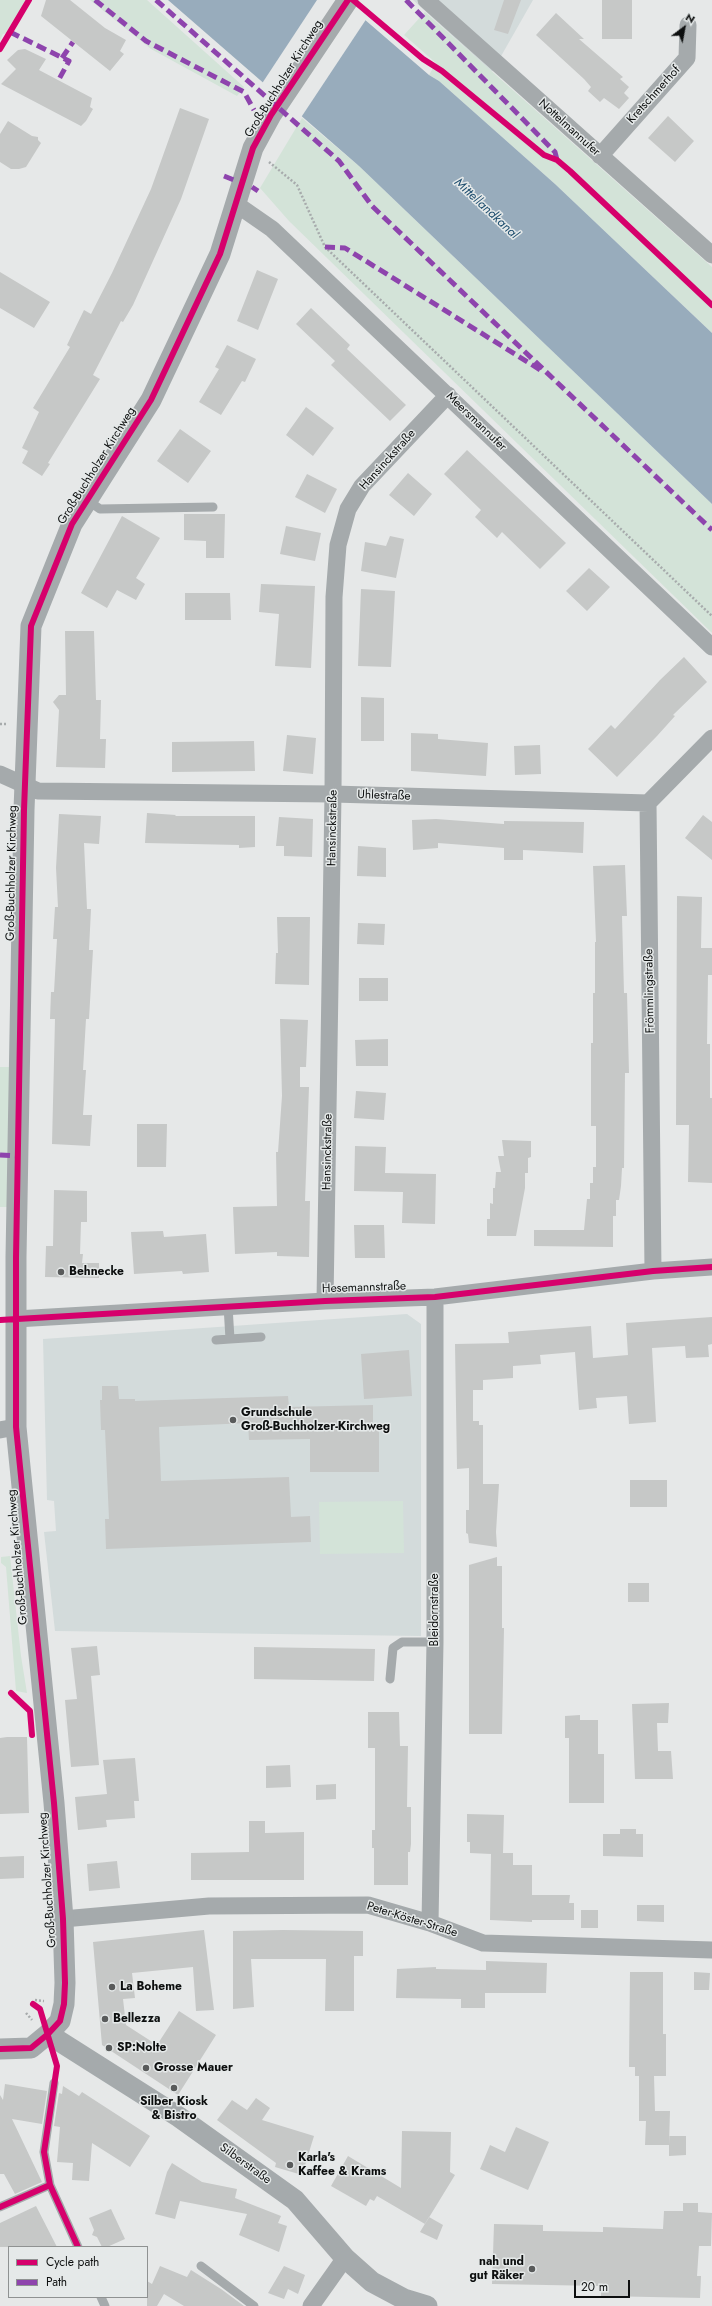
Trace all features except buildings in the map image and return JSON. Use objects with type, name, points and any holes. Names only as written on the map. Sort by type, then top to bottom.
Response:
[{"type":"street","name":"Groß-Buchholzer Kirchweg","points":[[0,2049],[31,2048],[48,2034],[60,2021],[64,2004],[63,1919],[54,1803],[8,1428],[16,1319],[24,785],[31,626],[72,524],[151,400],[220,254],[253,148],[271,115],[348,0]]},
{"type":"street","name":"Nottelmannufer","points":[[426,0],[712,256]]},
{"type":"street","name":"Kretschmerhof","points":[[600,156],[687,58],[688,25]]},
{"type":"street","name":"Meersmannufer","points":[[236,204],[272,228],[712,647]]},
{"type":"street","name":"Hansinckstraße","points":[[325,1301],[333,794],[334,597],[338,545],[348,509],[362,486],[448,396]]},
{"type":"street","points":[[648,803],[712,738]]},
{"type":"street","name":"Uhlestraße","points":[[0,774],[38,790],[333,794],[648,803]]},
{"type":"street","name":"Frömmlingstraße","points":[[648,803],[653,1271]]},
{"type":"street","name":"Hesemannstraße","points":[[16,1319],[228,1306],[435,1297],[653,1271],[712,1267]]},
{"type":"street","name":"Bleidornstraße","points":[[430,1923],[435,1642],[435,1297]]},
{"type":"street","name":"Peter-Köster-Straße","points":[[63,1919],[209,1906],[368,1905],[430,1923],[483,1944],[712,1950]]},
{"type":"street","name":"Silberstraße","points":[[48,2034],[179,2117],[295,2200],[345,2258],[372,2282],[404,2299],[427,2306]]},
{"type":"street","points":[[311,2306],[345,2258]]},
{"type":"lane","points":[[87,500],[100,509],[213,507]]},
{"type":"lane","points":[[228,1306],[230,1339]]},
{"type":"lane","points":[[216,1340],[261,1337]]},
{"type":"lane","points":[[390,1679],[393,1648],[402,1642],[435,1642]]},
{"type":"lane","points":[[54,2083],[44,2152],[50,2185],[78,2246]]},
{"type":"lane","points":[[0,2207],[50,2185]]},
{"type":"lane","points":[[201,2266],[254,2306]]},
{"type":"path","points":[[267,160],[297,185],[325,248],[712,616]]},
{"type":"path","points":[[34,2002],[44,2001]]},
{"type":"path","points":[[34,2002],[40,2009],[48,2034]]},
{"type":"path","points":[[26,2013],[32,2020]]},
{"type":"shaded area","points":[[413,0],[533,0],[492,72]]},
{"type":"shaded area","name":"Grundschule Groß-Buchholzer-Kirchweg","points":[[407,1314],[421,1324],[421,1636],[55,1631],[44,1532],[56,1531],[54,1501],[47,1500],[43,1339]]},
{"type":"green space","points":[[0,0],[26,0],[7,33],[3,34],[0,40]]},
{"type":"green space","points":[[90,0],[147,0],[244,87],[237,96],[151,49]]},
{"type":"green space","points":[[425,12],[712,267],[712,333],[555,184],[439,81],[429,75],[436,63],[404,35]]},
{"type":"green space","points":[[302,118],[359,166],[712,504],[712,633],[289,221],[260,188]]},
{"type":"green space","points":[[0,1067],[11,1067],[11,1207],[0,1207]]},
{"type":"green space","points":[[403,1501],[404,1553],[320,1554],[319,1502]]},
{"type":"green space","points":[[10,1556],[21,1656],[27,1693],[16,1691],[6,1567],[1,1563],[1,1557]]},
{"type":"water","name":"Mittellandkanal","points":[[168,0],[342,0],[429,75],[439,81],[555,184],[712,333],[712,504],[359,166]]},
{"type":"pier","points":[[317,0],[345,0],[367,18],[300,119],[261,85]]},
{"type":"marked path","points":[[95,0],[146,41],[244,92],[254,110]]},
{"type":"marked path","points":[[156,0],[339,161],[372,206],[712,530]]},
{"type":"marked path","points":[[406,0],[555,152],[557,160]]},
{"type":"marked path","points":[[10,32],[69,61],[58,81]]},
{"type":"marked path","points":[[62,58],[73,42]]},
{"type":"marked path","points":[[224,176],[234,180]]},
{"type":"marked path","points":[[252,187],[258,191]]},
{"type":"marked path","points":[[325,247],[345,248],[542,371]]},
{"type":"marked path","points":[[0,1155],[18,1156]]},
{"type":"cycle path","points":[[0,49],[29,0]]},
{"type":"cycle path","points":[[0,2049],[31,2048],[48,2034],[60,2021],[64,2004],[65,1983],[63,1919],[54,1803],[16,1427],[16,1257],[24,810],[31,626],[72,524],[151,400],[220,254],[253,148],[271,115],[348,0]]},
{"type":"cycle path","points":[[353,0],[423,59],[442,71],[544,155],[557,160],[570,171],[712,305]]},
{"type":"cycle path","points":[[0,1320],[325,1301],[435,1297],[653,1271],[712,1267]]},
{"type":"cycle path","points":[[11,1693],[30,1711],[32,1735]]},
{"type":"cycle path","points":[[33,2004],[40,2009],[57,2066],[44,2152],[50,2185],[78,2246]]},
{"type":"cycle path","points":[[0,2207],[50,2185]]},
{"type":"place","name":"Behnecke","points":[[61,1272]]},
{"type":"place","name":"Grundschule Groß-Buchholzer-Kirchweg","points":[[233,1420]]},
{"type":"place","name":"La Boheme","points":[[112,1987]]},
{"type":"place","name":"Bellezza","points":[[105,2019]]},
{"type":"place","name":"SP:Nolte","points":[[109,2048]]},
{"type":"place","name":"Grosse Mauer","points":[[146,2068]]},
{"type":"place","name":"Silber Kiosk & Bistro","points":[[174,2088]]},
{"type":"place","name":"Karla's Kaffee & Krams","points":[[290,2165]]},
{"type":"place","name":"nah und gut Räker","points":[[532,2269]]}]
